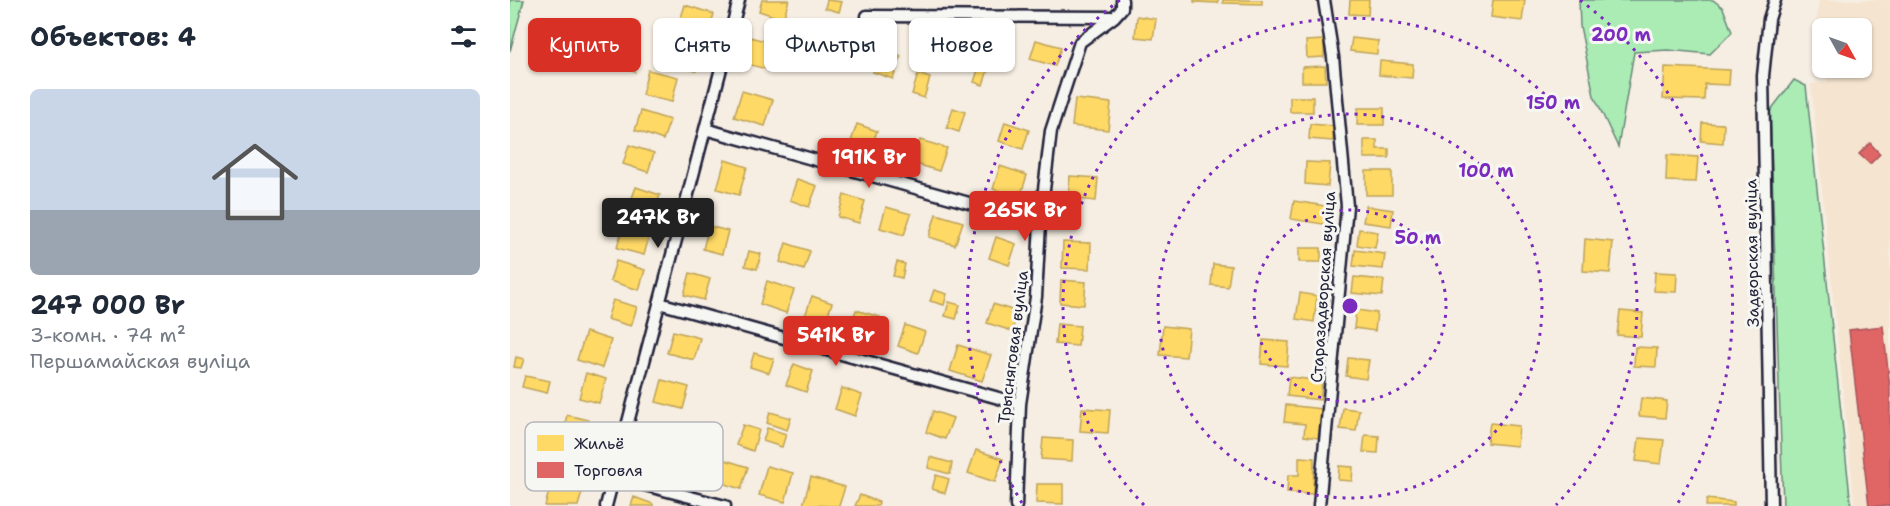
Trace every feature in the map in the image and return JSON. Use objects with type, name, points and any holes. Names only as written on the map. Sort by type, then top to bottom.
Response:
[{"type":"street","points":[[628,422],[739,0]]},
{"type":"street","name":"Трысняговая вуліца","points":[[1016,506],[1020,404],[1036,297],[1040,223],[1051,131],[1080,42],[1114,17],[1122,8],[1122,0]]},
{"type":"street","name":"Старазадворская вуліца","points":[[1319,506],[1347,206],[1334,68],[1324,0]]},
{"type":"street","name":"Задворская вуліца","points":[[1771,506],[1763,76],[1769,19],[1775,0]]},
{"type":"street","points":[[867,16],[1114,17]]},
{"type":"street","points":[[705,129],[1040,223]]},
{"type":"street","points":[[659,303],[1020,404]]},
{"type":"street","points":[[606,506],[610,491]]},
{"type":"street","points":[[668,491],[725,506]]},
{"type":"shaded area","points":[[1819,0],[1890,0],[1890,506],[1855,506],[1811,84],[1828,82],[1827,78],[1872,78],[1872,18],[1817,18]]},
{"type":"green space","points":[[510,0],[524,0],[510,51]]},
{"type":"green space","points":[[1579,0],[1713,0],[1723,8],[1732,32],[1710,54],[1668,50],[1634,52],[1618,147],[1594,96],[1580,26]]},
{"type":"green space","points":[[1794,80],[1806,86],[1851,506],[1783,506],[1770,111]]},
{"type":"building: Жильё","points":[[762,0],[789,0],[783,18],[759,11]]},
{"type":"building: Жильё","points":[[827,0],[842,2],[839,12],[825,8]]},
{"type":"building: Жильё","points":[[1194,0],[1218,0],[1218,3],[1194,2]]},
{"type":"building: Жильё","points":[[1223,0],[1262,0],[1262,4],[1223,3]]},
{"type":"building: Жильё","points":[[1350,0],[1369,0],[1368,15],[1349,14]]},
{"type":"building: Жильё","points":[[1493,0],[1525,0],[1522,21],[1491,17]]},
{"type":"building: Жильё","points":[[685,5],[714,14],[713,18],[681,18]]},
{"type":"building: Жильё","points":[[1137,16],[1156,19],[1153,39],[1135,37]]},
{"type":"building: Жильё","points":[[752,38],[764,41],[764,68],[752,65]]},
{"type":"building: Жильё","points":[[1352,38],[1378,41],[1377,54],[1350,51]]},
{"type":"building: Жильё","points":[[1036,40],[1061,47],[1055,66],[1030,59]]},
{"type":"building: Жильё","points":[[1324,40],[1324,57],[1307,58],[1306,41]]},
{"type":"building: Жильё","points":[[897,55],[901,56],[897,68]]},
{"type":"building: Жильё","points":[[1380,61],[1413,64],[1412,78],[1379,75]]},
{"type":"building: Жильё","points":[[1325,66],[1326,82],[1302,82],[1302,67]]},
{"type":"building: Жильё","points":[[1665,67],[1730,70],[1729,85],[1705,84],[1704,100],[1663,99]]},
{"type":"building: Жильё","points":[[648,70],[678,77],[672,102],[642,95]]},
{"type":"building: Жильё","points":[[873,72],[895,72],[893,79]]},
{"type":"building: Жильё","points":[[977,72],[987,72],[983,85],[974,82]]},
{"type":"building: Жильё","points":[[918,74],[930,78],[924,98],[912,94]]},
{"type":"building: Жильё","points":[[742,91],[773,100],[765,126],[734,117]]},
{"type":"building: Жильё","points":[[1290,97],[1313,97],[1313,112],[1290,112]]},
{"type":"building: Жильё","points":[[1075,99],[1111,103],[1108,130],[1072,126]]},
{"type":"building: Жильё","points":[[953,108],[965,112],[959,132],[947,128]]},
{"type":"building: Жильё","points":[[1358,108],[1384,108],[1384,125],[1357,125]]},
{"type":"building: Жильё","points":[[641,111],[670,120],[663,140],[635,130]]},
{"type":"building: Жильё","points":[[1005,122],[1029,130],[1023,149],[999,141]]},
{"type":"building: Жильё","points":[[1702,123],[1724,124],[1723,143],[1701,141]]},
{"type":"building: Жильё","points":[[857,124],[877,131],[868,157],[848,150]]},
{"type":"building: Жильё","points":[[1310,124],[1334,126],[1333,141],[1309,139]]},
{"type":"building: Жильё","points":[[920,140],[947,148],[939,171],[913,163]]},
{"type":"building: Жильё","points":[[1364,140],[1377,140],[1377,149],[1389,149],[1389,158],[1364,158]]},
{"type":"building: Жильё","points":[[629,145],[654,153],[648,172],[623,164]]},
{"type":"building: Жильё","points":[[1667,155],[1698,157],[1696,182],[1666,181]]},
{"type":"building: Жильё","points":[[725,160],[747,167],[739,195],[717,189]]},
{"type":"building: Жильё","points":[[1306,162],[1330,163],[1328,186],[1305,184]]},
{"type":"building: Жильё","points":[[1000,166],[1027,175],[1020,198],[993,189]]},
{"type":"building: Жильё","points":[[1366,171],[1392,171],[1392,195],[1366,195]]},
{"type":"building: Жильё","points":[[1070,176],[1098,178],[1096,201],[1068,198]]},
{"type":"building: Жильё","points":[[797,179],[817,186],[809,207],[790,200]]},
{"type":"building: Жильё","points":[[636,187],[660,195],[654,213],[629,206]]},
{"type":"building: Жильё","points":[[844,195],[865,201],[859,223],[838,217]]},
{"type":"building: Жильё","points":[[1294,201],[1332,207],[1329,225],[1291,219]]},
{"type":"building: Жильё","points":[[1366,206],[1393,210],[1391,226],[1363,222]]},
{"type":"building: Жильё","points":[[886,207],[911,214],[904,235],[880,228]]},
{"type":"building: Жильё","points":[[936,214],[963,222],[955,245],[929,237]]},
{"type":"building: Жильё","points":[[623,226],[650,233],[644,255],[617,248]]},
{"type":"building: Жильё","points":[[709,226],[728,231],[722,254],[703,249]]},
{"type":"building: Жильё","points":[[1359,229],[1378,232],[1375,248],[1357,245]]},
{"type":"building: Жильё","points":[[996,237],[1016,244],[1009,265],[989,258]]},
{"type":"building: Жильё","points":[[1585,239],[1613,242],[1610,273],[1583,271]]},
{"type":"building: Жильё","points":[[1063,242],[1091,243],[1090,269],[1062,268]]},
{"type":"building: Жильё","points":[[786,243],[810,251],[804,270],[780,262]]},
{"type":"building: Жильё","points":[[1299,248],[1321,248],[1321,262],[1299,262]]},
{"type":"building: Жильё","points":[[1355,250],[1385,254],[1383,269],[1353,266]]},
{"type":"building: Жильё","points":[[749,251],[761,254],[757,269],[745,266]]},
{"type":"building: Жильё","points":[[616,261],[645,270],[639,290],[610,281]]},
{"type":"building: Жильё","points":[[897,262],[905,264],[902,278],[893,276]]},
{"type":"building: Жильё","points":[[1213,264],[1231,266],[1228,287],[1211,285]]},
{"type":"building: Жильё","points":[[1655,272],[1677,273],[1676,292],[1654,291]]},
{"type":"building: Жильё","points":[[690,273],[710,279],[704,300],[684,295]]},
{"type":"building: Жильё","points":[[1354,277],[1384,280],[1382,296],[1352,293]]},
{"type":"building: Жильё","points":[[1061,280],[1086,282],[1084,305],[1060,303]]},
{"type":"building: Жильё","points":[[767,281],[794,290],[786,313],[760,304]]},
{"type":"building: Жильё","points":[[934,290],[947,294],[944,305],[930,301]]},
{"type":"building: Жильё","points":[[1300,293],[1317,296],[1314,322],[1296,319]]},
{"type":"building: Жильё","points":[[812,296],[832,303],[825,323],[805,316]]},
{"type":"building: Жильё","points":[[613,300],[637,307],[631,326],[607,319]]},
{"type":"building: Жильё","points":[[949,302],[960,305],[956,319],[945,316]]},
{"type":"building: Жильё","points":[[993,304],[1018,312],[1012,331],[987,323]]},
{"type":"building: Жильё","points":[[856,310],[880,317],[874,336],[850,328]]},
{"type":"building: Жильё","points":[[1356,310],[1377,313],[1375,331],[1354,328]]},
{"type":"building: Жильё","points":[[1620,311],[1643,313],[1641,337],[1617,335]]},
{"type":"building: Жильё","points":[[1057,324],[1080,326],[1078,346],[1055,344]]},
{"type":"building: Жильё","points":[[905,325],[925,332],[918,353],[898,346]]},
{"type":"building: Жильё","points":[[1163,326],[1189,329],[1186,357],[1160,355]]},
{"type":"building: Жильё","points":[[673,331],[700,338],[694,360],[667,353]]},
{"type":"building: Жильё","points":[[586,332],[611,340],[602,368],[577,360]]},
{"type":"building: Жильё","points":[[1263,340],[1289,342],[1287,366],[1261,364]]},
{"type":"building: Жильё","points":[[958,345],[991,355],[982,381],[950,371]]},
{"type":"building: Жильё","points":[[1635,347],[1657,348],[1656,367],[1634,366]]},
{"type":"building: Жильё","points":[[754,353],[774,359],[769,373],[750,367]]},
{"type":"building: Жильё","points":[[516,357],[524,359],[521,368],[514,367]]},
{"type":"building: Жильё","points":[[1348,358],[1369,360],[1366,379],[1346,376]]},
{"type":"building: Жильё","points":[[794,364],[813,371],[806,392],[786,385]]},
{"type":"building: Жильё","points":[[586,373],[606,379],[599,403],[579,398]]},
{"type":"building: Жильё","points":[[525,376],[550,381],[547,393],[522,387]]},
{"type":"building: Жильё","points":[[1289,377],[1322,381],[1320,400],[1287,396]]},
{"type":"building: Жильё","points":[[662,380],[689,387],[683,409],[656,402]]},
{"type":"building: Жильё","points":[[842,388],[862,395],[855,416],[835,409]]},
{"type":"building: Жильё","points":[[1641,398],[1667,401],[1665,418],[1639,416]]},
{"type":"building: Жильё","points":[[1286,405],[1322,409],[1318,438],[1304,436],[1305,424],[1284,422]]},
{"type":"building: Жильё","points":[[1082,408],[1110,410],[1108,433],[1080,431]]},
{"type":"building: Жильё","points":[[1343,408],[1359,410],[1356,431],[1340,429]]},
{"type":"building: Жильё","points":[[933,411],[953,418],[945,439],[926,432]]},
{"type":"building: Жильё","points":[[770,412],[791,418],[787,430],[767,423]]},
{"type":"building: Жильё","points":[[567,415],[588,420],[588,422],[565,422]]},
{"type":"building: Жильё","points":[[1490,423],[1519,426],[1517,446],[1487,443]]},
{"type":"building: Жильё","points":[[743,425],[759,430],[753,451],[736,445]]},
{"type":"building: Жильё","points":[[767,428],[786,434],[782,447],[763,441]]},
{"type":"building: Жильё","points":[[1365,435],[1379,436],[1378,453],[1363,452]]},
{"type":"building: Жильё","points":[[1043,438],[1073,440],[1072,461],[1041,459]]},
{"type":"building: Жильё","points":[[1639,438],[1664,440],[1661,464],[1636,461]]},
{"type":"building: Жильё","points":[[976,450],[1003,459],[995,482],[968,473]]},
{"type":"building: Жильё","points":[[930,457],[952,463],[950,474],[928,468]]},
{"type":"building: Жильё","points":[[1299,457],[1314,458],[1313,494],[1287,493],[1288,475],[1299,475]]},
{"type":"building: Жильё","points":[[723,459],[748,467],[741,489],[723,483]]},
{"type":"building: Жильё","points":[[767,466],[793,473],[785,502],[759,495]]},
{"type":"building: Жильё","points":[[1339,466],[1353,467],[1352,481],[1338,480]]},
{"type":"building: Жильё","points":[[936,475],[949,479],[945,493],[932,489]]},
{"type":"building: Жильё","points":[[811,477],[845,487],[839,506],[803,505]]},
{"type":"building: Жильё","points":[[1037,484],[1063,484],[1063,504],[1036,503]]},
{"type":"building: Жильё","points":[[549,491],[582,491],[578,506],[545,506]]},
{"type":"building: Жильё","points":[[860,495],[879,502],[878,506],[855,506]]},
{"type":"building: Жильё","points":[[634,497],[653,504],[653,506],[631,506]]},
{"type":"building: Жильё","points":[[1707,499],[1734,502],[1734,506],[1706,506]]},
{"type":"building: Торговля","points":[[1870,143],[1880,154],[1870,164],[1859,154]]},
{"type":"building: Торговля","points":[[1883,326],[1890,388],[1890,506],[1869,506],[1849,330]]}]
